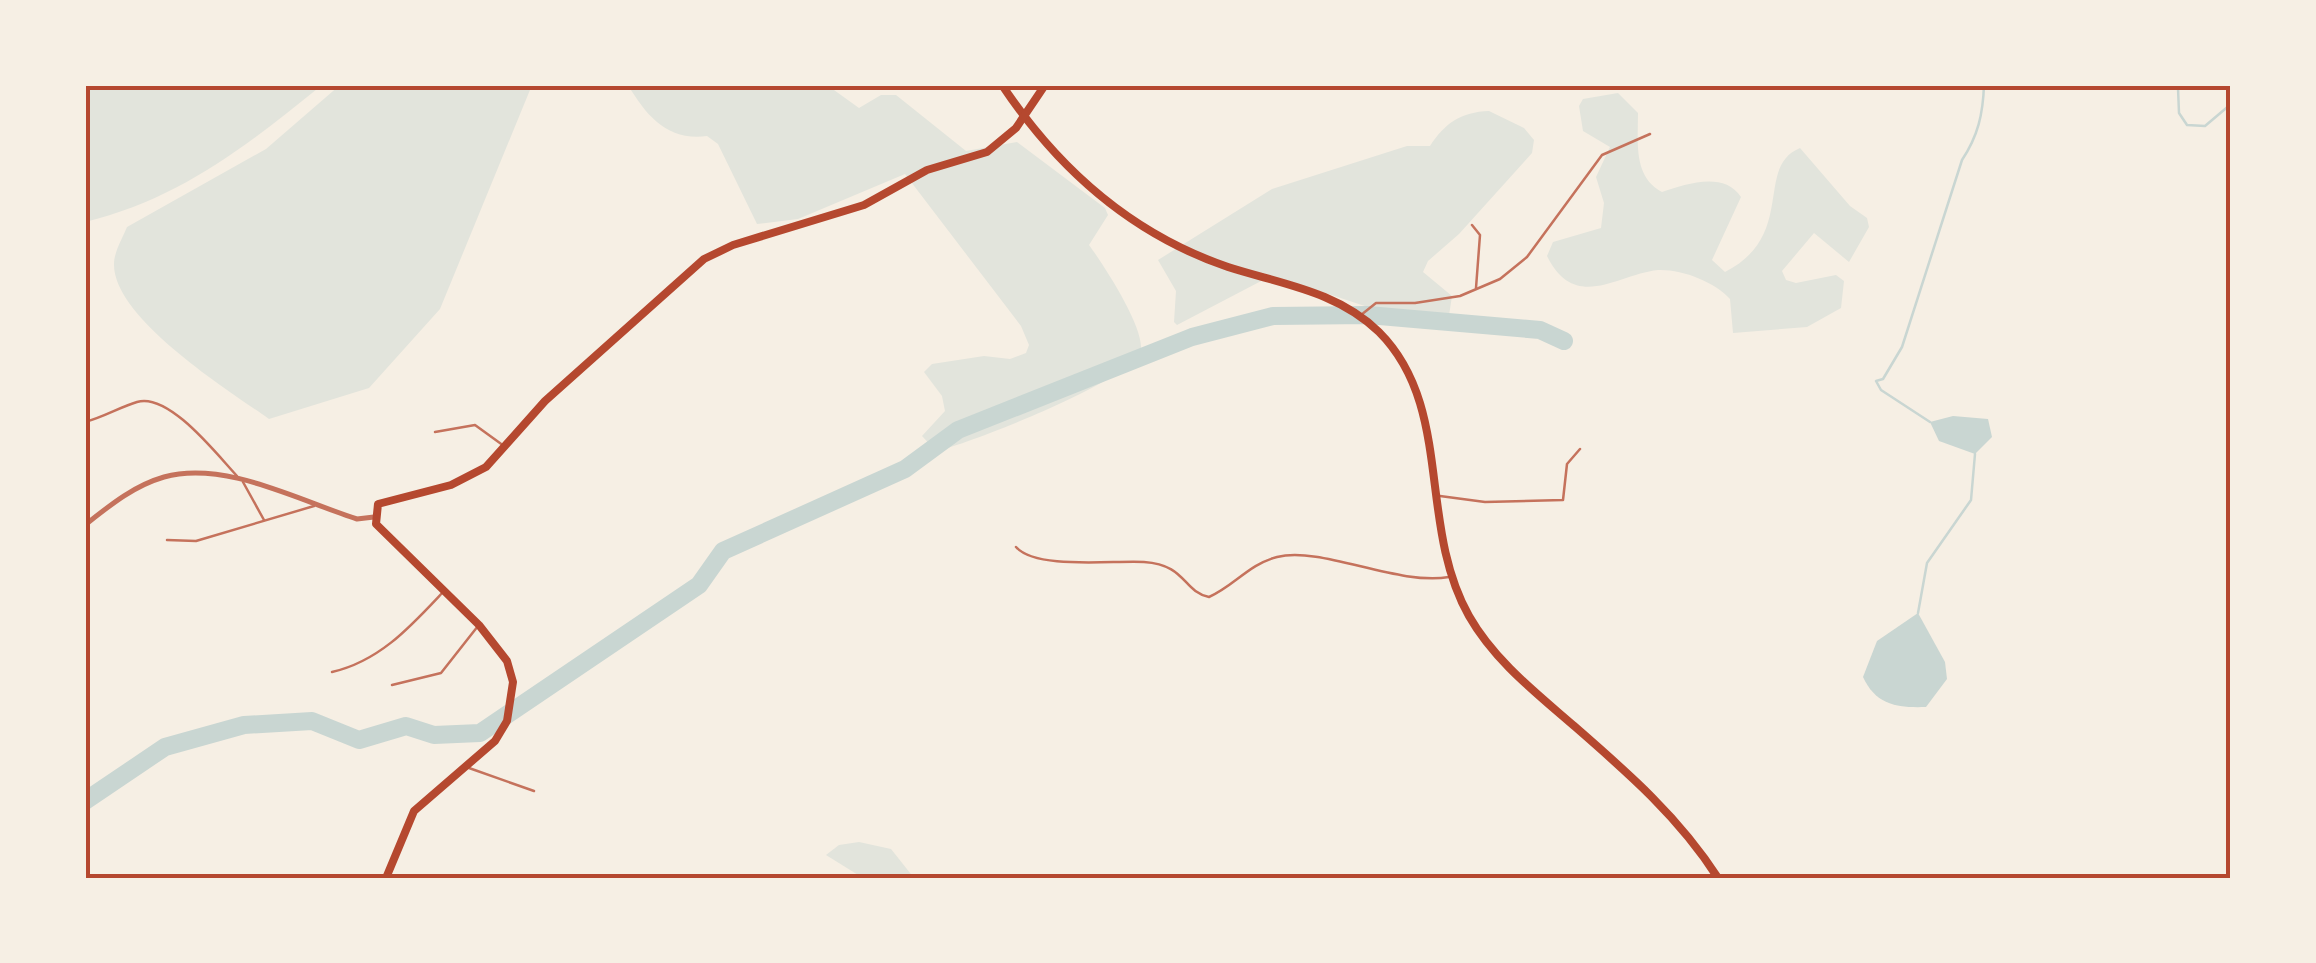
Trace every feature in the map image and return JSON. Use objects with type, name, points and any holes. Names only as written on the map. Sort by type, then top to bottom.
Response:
[{"type":"main road","points":[[1002,85],[1023,116],[1080,180],[1138,224],[1194,254],[1322,295],[1360,316],[1394,350],[1416,389],[1427,427],[1434,496],[1450,577],[1470,618],[1495,653],[1656,799],[1718,878]]},
{"type":"main road","points":[[386,878],[414,811],[430,793],[468,768],[495,741],[513,699],[506,661],[479,625],[388,538],[374,516],[384,499],[426,492],[470,477],[505,447],[544,402],[704,258],[733,245],[864,205],[927,170],[986,152],[1012,133],[1045,85]]},
{"type":"street","points":[[85,525],[129,492],[166,476],[242,481],[358,519],[374,516]]},
{"type":"lane","points":[[1360,316],[1376,302],[1415,303],[1476,290],[1500,279],[1527,256],[1602,155],[1650,134]]},
{"type":"lane","points":[[1472,225],[1480,235],[1476,290]]},
{"type":"lane","points":[[85,422],[136,402],[158,402],[190,426],[242,481],[264,520]]},
{"type":"lane","points":[[436,432],[475,425],[505,447]]},
{"type":"lane","points":[[1434,496],[1485,502],[1563,500],[1568,464],[1580,449]]},
{"type":"lane","points":[[168,540],[196,541],[316,506]]},
{"type":"lane","points":[[1016,548],[1031,558],[1054,558],[1082,566],[1164,564],[1178,570],[1198,595],[1209,597],[1250,568],[1288,555],[1361,570],[1450,577]]},
{"type":"lane","points":[[332,672],[354,665],[392,643],[444,590]]},
{"type":"lane","points":[[392,685],[441,673],[479,625]]},
{"type":"lane","points":[[468,768],[534,792]]},
{"type":"shaded area","points":[[85,85],[322,85],[240,149],[182,184],[119,212],[85,222]]},
{"type":"shaded area","points":[[340,85],[532,85],[440,309],[369,388],[269,419],[152,329],[119,285],[114,259],[127,227],[266,149]]},
{"type":"shaded area","points":[[628,85],[827,85],[859,108],[881,95],[896,95],[966,151],[1017,142],[1105,208],[1108,215],[1089,245],[1136,325],[1141,349],[1133,361],[1112,376],[1049,409],[936,451],[922,436],[945,411],[942,396],[924,372],[932,364],[984,356],[1010,359],[1026,353],[1029,345],[1021,326],[905,174],[798,219],[757,224],[718,144],[707,136],[681,135],[660,124]]},
{"type":"shaded area","points":[[1618,93],[1638,113],[1639,158],[1653,185],[1662,192],[1693,183],[1715,182],[1734,189],[1741,197],[1712,260],[1725,272],[1747,257],[1761,240],[1779,170],[1787,157],[1800,148],[1850,206],[1867,218],[1869,227],[1849,262],[1814,233],[1782,271],[1786,280],[1796,283],[1836,275],[1844,281],[1841,308],[1807,327],[1733,333],[1730,299],[1716,287],[1687,274],[1658,270],[1584,287],[1558,273],[1547,256],[1553,242],[1601,228],[1604,203],[1596,177],[1610,147],[1583,131],[1579,106],[1583,99]]},
{"type":"shaded area","points":[[1489,111],[1524,128],[1534,140],[1532,153],[1459,234],[1428,261],[1423,272],[1452,296],[1448,322],[1423,316],[1398,317],[1280,278],[1265,279],[1177,325],[1174,322],[1176,291],[1158,260],[1272,189],[1407,146],[1430,146],[1455,120]]},
{"type":"shaded area","points":[[1953,416],[1988,419],[1992,437],[1975,454],[1939,441],[1930,422]]},
{"type":"shaded area","points":[[1918,613],[1945,662],[1947,679],[1926,707],[1888,703],[1874,694],[1863,677],[1877,641]]},
{"type":"shaded area","points":[[859,842],[891,849],[914,878],[863,878],[826,855],[839,845]]},
{"type":"waterway","points":[[1930,422],[1881,390],[1876,381],[1883,379],[1902,347],[1962,160],[1979,124],[1984,85]]},
{"type":"waterway","points":[[2172,85],[2178,88],[2179,113],[2187,125],[2205,126],[2231,104]]},
{"type":"waterway","points":[[85,801],[165,747],[244,725],[312,721],[359,740],[406,726],[434,735],[480,733],[699,585],[723,551],[905,469],[958,430],[1192,337],[1273,316],[1368,315],[1540,330],[1564,341]]},
{"type":"waterway","points":[[1918,613],[1927,563],[1971,500],[1975,454]]}]
